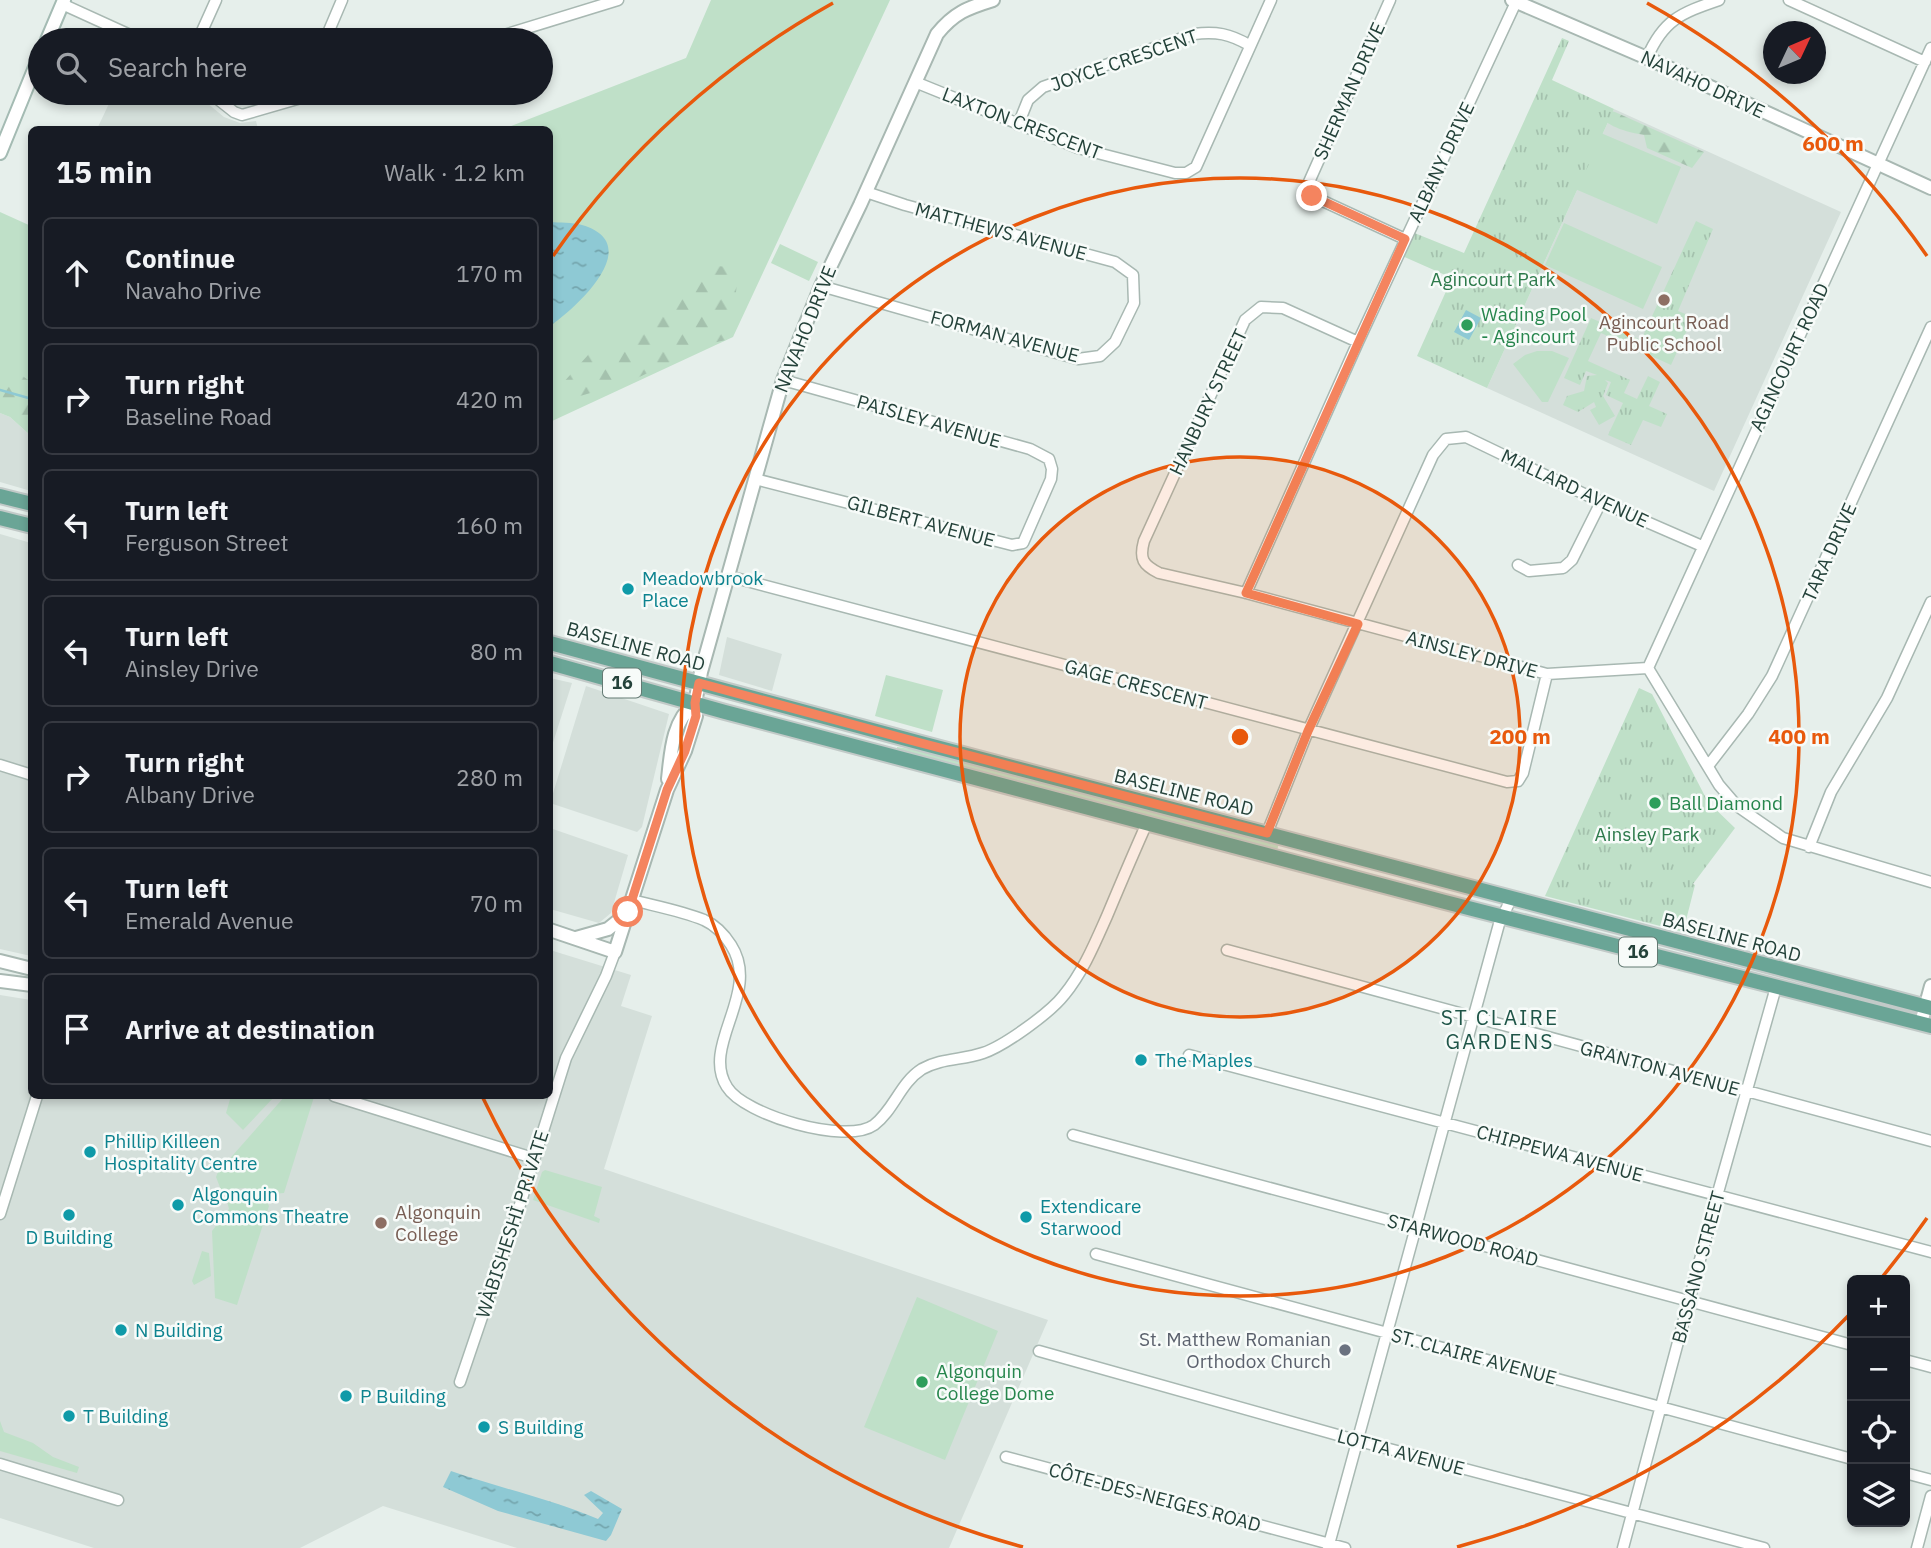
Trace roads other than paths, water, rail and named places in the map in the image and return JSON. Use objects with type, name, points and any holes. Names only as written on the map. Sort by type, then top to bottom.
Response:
[{"type":"main road","points":[[0,496],[28,503]]},
{"type":"main road","points":[[0,518],[28,525]]},
{"type":"main road","name":"BASELINE ROAD","points":[[553,644],[933,747],[1928,1008]]},
{"type":"main road","name":"BASELINE ROAD","points":[[553,664],[1501,917],[1926,1025]]},
{"type":"street","points":[[203,28],[216,0]]},
{"type":"street","points":[[330,28],[342,0]]},
{"type":"street","points":[[527,28],[618,0]]},
{"type":"street","name":"NAVAHO DRIVE","points":[[615,952],[667,790],[672,744],[682,713],[695,703],[782,380],[821,286],[937,34],[951,18],[970,7],[993,0]]},
{"type":"street","name":"LAXTON CRESCENT","points":[[915,82],[1078,148],[1175,173],[1186,173],[1196,167],[1271,0]]},
{"type":"street","name":"SHERMAN DRIVE","points":[[1390,0],[1309,183],[1312,196],[1405,239]]},
{"type":"street","points":[[1647,58],[1657,36],[1673,21],[1691,10],[1719,0]]},
{"type":"street","points":[[1789,0],[1925,62]]},
{"type":"street","name":"NAVAHO DRIVE","points":[[1515,1],[1647,58],[1931,188]]},
{"type":"street","name":"ALBANY DRIVE","points":[[1246,593],[1515,1]]},
{"type":"street","points":[[52,28],[63,2],[116,28]]},
{"type":"street","name":"JOYCE CRESCENT","points":[[1018,125],[1028,100],[1042,87],[1194,34],[1214,31],[1235,37],[1249,45]]},
{"type":"street","name":"AGINCOURT ROAD","points":[[1648,668],[1931,48]]},
{"type":"street","points":[[1,143],[28,82]]},
{"type":"street","points":[[225,105],[242,115],[277,105]]},
{"type":"street","name":"MATTHEWS AVENUE","points":[[866,192],[1115,262],[1132,275]]},
{"type":"street","name":"FORMAN AVENUE","points":[[821,286],[1078,359],[1100,356],[1115,342],[1134,303],[1132,275]]},
{"type":"street","name":"HANBURY STREET","points":[[1142,561],[1144,541],[1245,320],[1261,307],[1283,307],[1358,342]]},
{"type":"street","name":"TARA DRIVE","points":[[1708,766],[1748,714],[1772,676],[1931,327]]},
{"type":"street","name":"PAISLEY AVENUE","points":[[782,380],[1030,449],[1049,458],[1052,469],[1049,483]]},
{"type":"street","name":"MALLARD AVENUE","points":[[1358,624],[1433,455],[1446,439],[1466,437],[1601,502],[1702,546]]},
{"type":"street","name":"GILBERT AVENUE","points":[[755,479],[1012,545],[1023,543],[1049,483]]},
{"type":"street","points":[[1518,565],[1529,571],[1563,568],[1572,560],[1601,502]]},
{"type":"street","name":"AINSLEY DRIVE","points":[[1142,561],[1148,568],[1159,573],[1246,593],[1547,674],[1648,668]]},
{"type":"street","name":"GAGE CRESCENT","points":[[728,576],[1507,782],[1518,781],[1524,773],[1547,674]]},
{"type":"street","points":[[1809,847],[1831,792],[1888,698],[1931,602]]},
{"type":"street","points":[[1267,833],[1308,731],[1358,624]]},
{"type":"street","points":[[1648,668],[1719,785],[1737,807],[1783,838],[1931,882]]},
{"type":"street","points":[[0,765],[28,774]]},
{"type":"street","points":[[575,938],[608,929],[630,906],[704,920],[719,930],[735,951],[741,972],[738,993],[721,1048],[721,1062],[727,1087],[739,1099],[758,1110],[790,1122],[817,1130],[849,1132],[875,1124],[902,1086],[921,1070],[942,1060],[985,1052],[1050,1010],[1072,985],[1090,952],[1147,823]]},
{"type":"street","points":[[1329,1546],[1501,917],[1511,899]]},
{"type":"street","points":[[553,931],[615,952]]},
{"type":"street","name":"GRANTON AVENUE","points":[[1227,950],[1931,1141]]},
{"type":"street","name":"WÀBISHESHÌ PRIVATE","points":[[553,1097],[566,1058],[615,952]]},
{"type":"street","points":[[0,961],[28,968]]},
{"type":"street","points":[[0,981],[28,984]]},
{"type":"street","points":[[1926,1025],[1931,986]]},
{"type":"street","name":"BASSANO STREET","points":[[1623,1548],[1776,987]]},
{"type":"street","name":"CHIPPEWA AVENUE","points":[[1189,1055],[1931,1252]]},
{"type":"street","points":[[0,1214],[36,1099]]},
{"type":"street","points":[[344,1099],[533,1158]]},
{"type":"street","name":"WÀBISHESHÌ PRIVATE","points":[[460,1382],[552,1099]]},
{"type":"street","name":"STARWOOD ROAD","points":[[1073,1135],[1847,1344]]},
{"type":"street","name":"ST. CLAIRE AVENUE","points":[[1096,1254],[1847,1457]]},
{"type":"street","name":"LOTTA AVENUE","points":[[1039,1351],[1359,1441],[1764,1548]]},
{"type":"street","points":[[1910,1361],[1931,1367]]},
{"type":"street","name":"CÔTE-DES-NEIGES ROAD","points":[[1006,1457],[1329,1546],[1345,1548]]},
{"type":"street","points":[[0,1464],[118,1500]]},
{"type":"street","points":[[1910,1474],[1931,1480]]},
{"type":"street","points":[[1917,1548],[1931,1496]]},
{"type":"water","points":[[553,222],[582,225],[600,234],[608,246],[607,261],[600,276],[589,291],[553,324]]},
{"type":"water","name":"Wading Pool - Agincourt","points":[[1466,310],[1481,318],[1469,340],[1454,332]]},
{"type":"water","points":[[451,1471],[562,1505],[598,1519],[603,1513],[584,1495],[591,1491],[622,1509],[606,1541],[498,1511],[443,1487]]},
{"type":"waterway","points":[[0,390],[28,398]]},
{"type":"place","name":"Agincourt Road Public School","points":[[1664,300]]},
{"type":"place","name":"Wading Pool - Agincourt","points":[[1467,325]]},
{"type":"place","name":"Meadowbrook Place","points":[[628,589]]},
{"type":"place","name":"Ball Diamond","points":[[1655,803]]},
{"type":"place","name":"The Maples","points":[[1141,1060]]},
{"type":"place","name":"Phillip Killeen Hospitality Centre","points":[[90,1152]]},
{"type":"place","name":"Algonquin Commons Theatre","points":[[178,1205]]},
{"type":"place","name":"D Building","points":[[69,1215]]},
{"type":"place","name":"Extendicare Starwood","points":[[1026,1217]]},
{"type":"place","name":"Algonquin College","points":[[381,1223]]},
{"type":"place","name":"N Building","points":[[121,1330]]},
{"type":"place","name":"St. Matthew Romanian Orthodox Church","points":[[1345,1350]]},
{"type":"place","name":"Algonquin College Dome","points":[[922,1382]]},
{"type":"place","name":"P Building","points":[[346,1396]]},
{"type":"place","name":"T Building","points":[[69,1416]]},
{"type":"place","name":"S Building","points":[[484,1427]]},
{"type":"district","name":"ST CLAIRE GARDENS","points":[[1500,1030]]},
{"type":"park label","name":"Agincourt Park","points":[[1493,279]]},
{"type":"park label","name":"Ainsley Park","points":[[1647,834]]}]
